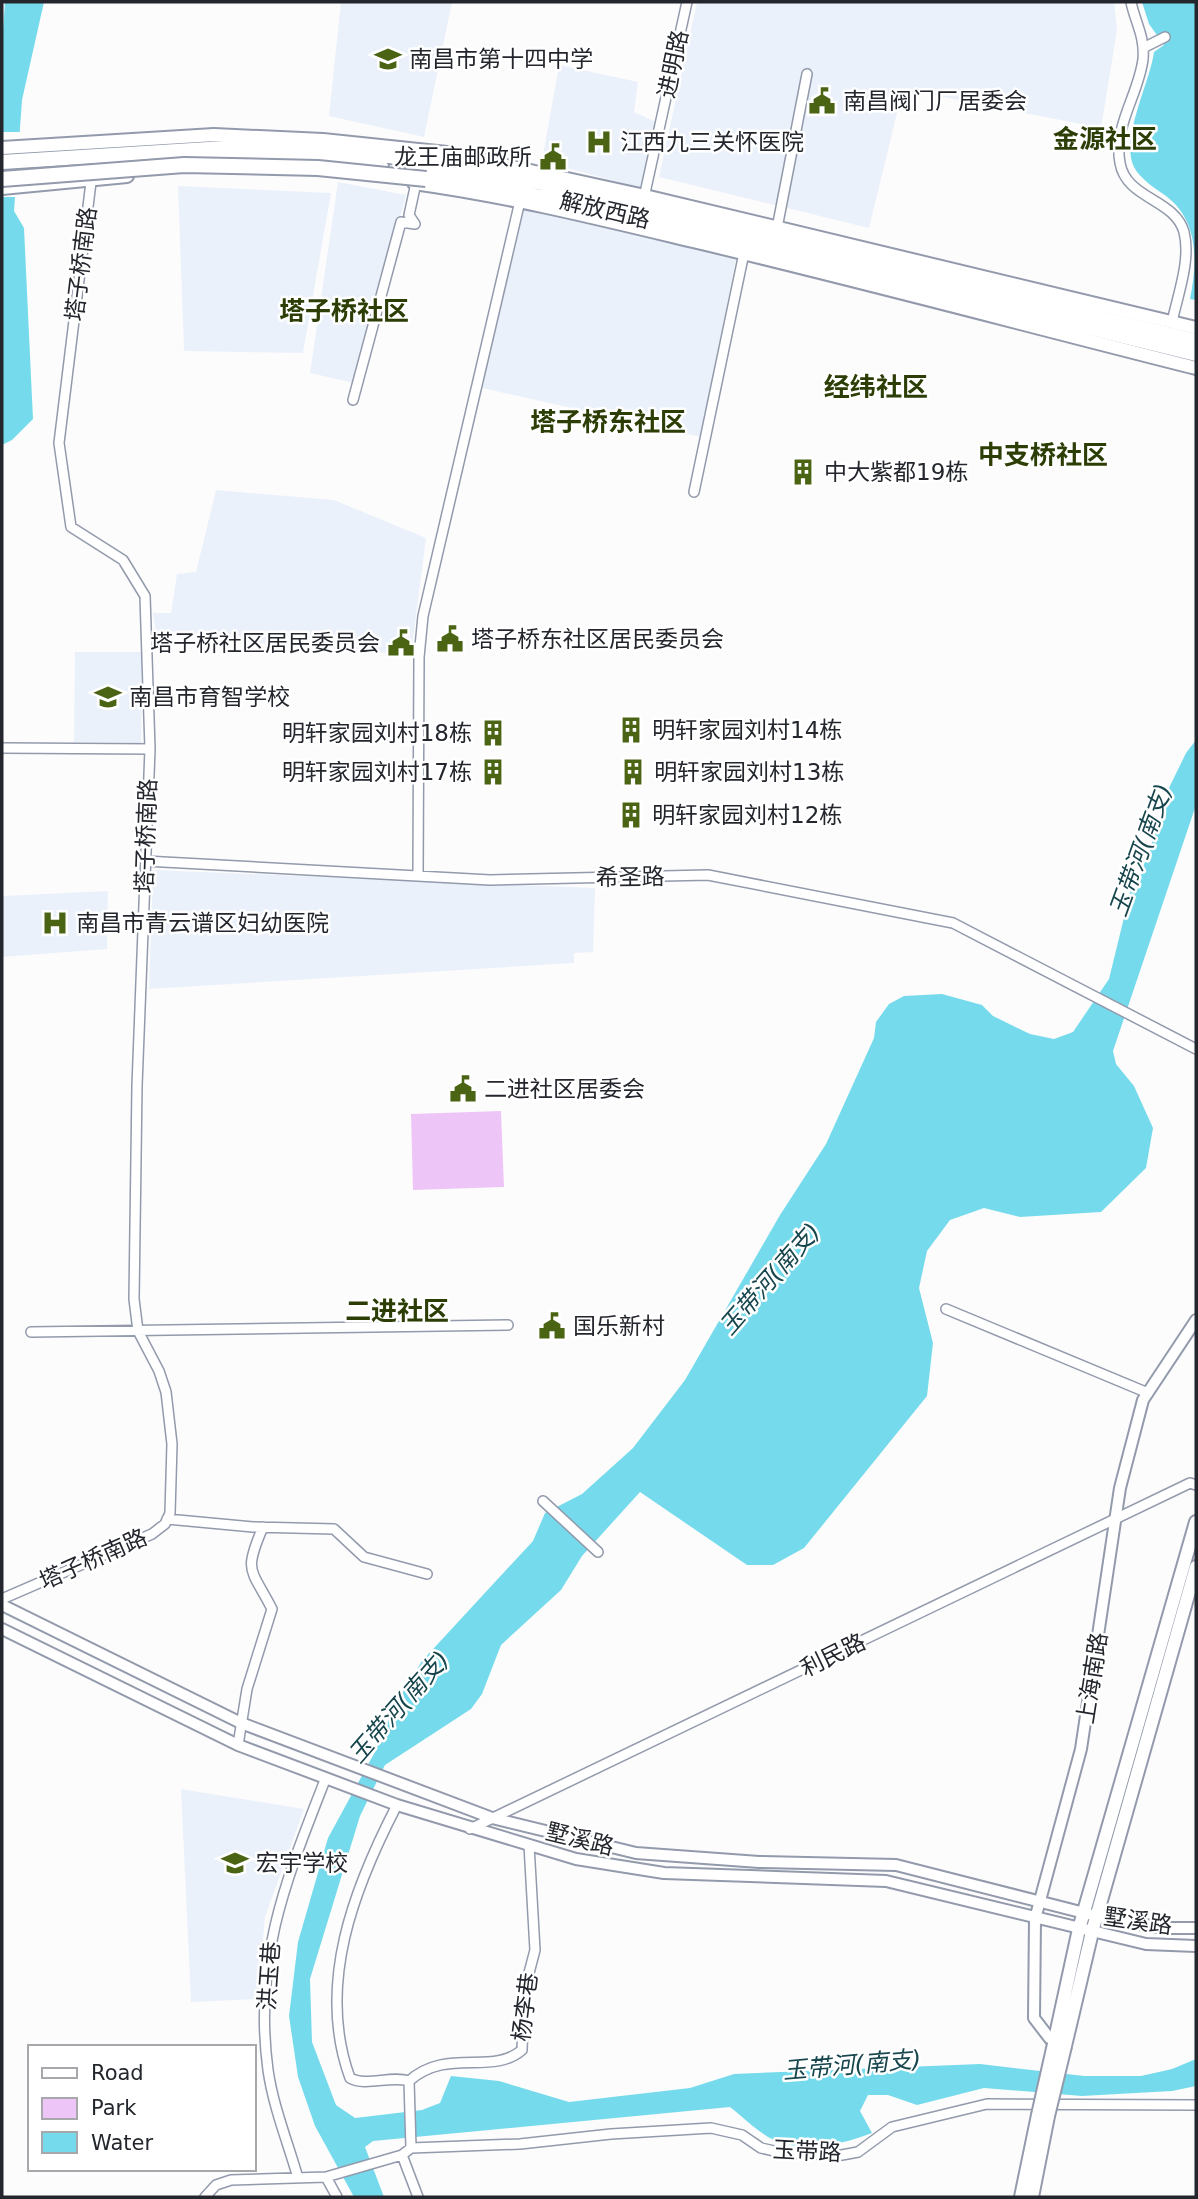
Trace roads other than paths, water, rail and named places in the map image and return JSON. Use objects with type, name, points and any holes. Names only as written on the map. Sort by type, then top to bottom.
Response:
[{"type":"main road","points":[[2,188],[46,164],[214,135],[350,143],[447,153],[643,202],[778,228],[1177,339],[1196,368]]},
{"type":"main road","name":"解放西路","points":[[2,173],[46,164],[151,151],[241,147],[390,156],[643,202],[1177,339],[1196,354]]},
{"type":"main road","points":[[2,148],[46,164]]},
{"type":"main road","points":[[2,156],[72,150],[151,151]]},
{"type":"main road","name":"解放西路","points":[[2,162],[46,164],[92,172],[242,158],[320,161],[431,173],[1177,339],[1196,341]]},
{"type":"main road","points":[[2,179],[184,165],[318,168],[534,194]]},
{"type":"main road","points":[[92,172],[257,170],[421,181],[744,253],[1177,339],[1196,328]]},
{"type":"main road","points":[[1090,1914],[1196,1522]]},
{"type":"main road","points":[[1021,2197],[1060,2045],[1085,1930],[1196,1567]]},
{"type":"main road","points":[[1032,2197],[1043,2115]]},
{"type":"street","name":"进明路","points":[[643,202],[687,2]]},
{"type":"street","points":[[1131,2],[1142,33],[1142,63],[1122,124],[1120,164],[1127,180],[1142,194],[1169,210],[1182,227],[1186,257],[1177,339]]},
{"type":"street","points":[[1143,48],[1165,37]]},
{"type":"street","points":[[778,228],[807,74]]},
{"type":"street","name":"塔子桥南路","points":[[2,1599],[152,1534],[167,1519],[172,1444],[170,1418],[159,1371],[138,1331],[134,1299],[150,749],[145,596],[123,560],[71,527],[59,443],[92,172]]},
{"type":"street","points":[[353,400],[401,222],[415,224],[409,215],[421,181]]},
{"type":"street","points":[[418,876],[419,657],[423,616],[520,201]]},
{"type":"street","points":[[694,492],[744,253]]},
{"type":"street","points":[[2,748],[150,749]]},
{"type":"street","name":"希圣路","points":[[145,861],[491,880],[708,876],[953,923],[1196,1049]]},
{"type":"street","points":[[946,1309],[1148,1393]]},
{"type":"street","name":"上海南路","points":[[1060,2045],[1034,2018],[1035,1919],[1081,1749],[1120,1488],[1143,1400],[1196,1320]]},
{"type":"street","points":[[31,1332],[508,1325]]},
{"type":"street","name":"利民路","points":[[470,1829],[1190,1483],[1196,1485]]},
{"type":"street","points":[[542,1501],[598,1552]]},
{"type":"street","points":[[167,1519],[263,1527],[334,1529],[364,1557],[427,1574]]},
{"type":"street","points":[[238,1745],[247,1689],[272,1609],[251,1574],[250,1562],[263,1527]]},
{"type":"street","name":"墅溪路","points":[[2,1605],[241,1723],[492,1818],[636,1853],[759,1862],[896,1866],[1090,1914],[1164,1927],[1196,1927]]},
{"type":"street","name":"墅溪路","points":[[2,1629],[238,1745],[326,1780],[470,1829],[576,1859],[664,1873],[886,1881],[1146,1944],[1196,1946]]},
{"type":"street","name":"洪玉巷","points":[[298,2178],[268,2071],[266,1960],[289,1871],[326,1780]]},
{"type":"street","points":[[205,2197],[216,2185],[231,2180],[326,2178],[338,2175],[402,2155],[412,2145],[409,2081],[386,2077],[355,2081],[350,2078],[340,2036],[335,1992],[336,1974],[360,1888],[393,1803]]},
{"type":"street","name":"杨李巷","points":[[409,2081],[436,2065],[460,2061],[507,2061],[522,2050],[524,1992],[534,1950],[529,1845]]},
{"type":"street","name":"玉带路","points":[[412,2145],[520,2144],[611,2134],[710,2128],[742,2135],[761,2148],[783,2153],[842,2155],[858,2152],[892,2127],[987,2104],[1196,2105]]},
{"type":"street","points":[[402,2155],[418,2197]]},
{"type":"street","points":[[326,2178],[337,2197]]},
{"type":"water","points":[[5,2],[44,2],[22,100],[14,211],[24,228],[33,419],[12,440],[2,445],[2,45]]},
{"type":"water","points":[[1142,2],[1196,2],[1196,300],[1190,299],[1194,256],[1190,229],[1177,206],[1140,176],[1131,155],[1133,126],[1154,52],[1164,45],[1149,24]]},
{"type":"water","name":"玉带河(南支)","points":[[1196,740],[1196,805],[1113,1051],[1116,1064],[1134,1086],[1153,1128],[1146,1168],[1101,1212],[1020,1217],[984,1208],[950,1220],[927,1251],[919,1288],[933,1343],[927,1396],[804,1548],[773,1565],[747,1565],[640,1492],[582,1556],[561,1590],[501,1645],[482,1694],[471,1709],[385,1765],[360,1816],[310,1979],[312,2042],[336,2105],[355,2118],[422,2110],[440,2103],[451,2076],[499,2081],[569,2102],[690,2088],[734,2074],[980,2064],[1084,2076],[1141,2076],[1172,2069],[1196,2059],[1196,2086],[1172,2091],[1082,2096],[984,2088],[917,2105],[888,2095],[868,2095],[860,2111],[872,2133],[823,2146],[797,2146],[774,2140],[730,2107],[373,2141],[365,2147],[384,2197],[354,2197],[315,2126],[298,2077],[289,2016],[298,1942],[328,1838],[376,1750],[396,1703],[422,1661],[533,1541],[545,1513],[582,1494],[633,1448],[685,1380],[780,1215],[826,1144],[874,1038],[876,1022],[889,1004],[904,996],[942,994],[982,1005],[993,1016],[1030,1034],[1054,1039],[1073,1032],[1109,979],[1131,889],[1140,875],[1170,795],[1167,792],[1186,753]]},
{"type":"place","name":"南昌市第十四中学","points":[[388,59]]},
{"type":"place","name":"南昌阀门厂居委会","points":[[822,101]]},
{"type":"place","name":"江西九三关怀医院","points":[[599,142]]},
{"type":"place","name":"龙王庙邮政所","points":[[553,157]]},
{"type":"place","name":"中大紫都19栋","points":[[803,472]]},
{"type":"place","name":"塔子桥东社区居民委员会","points":[[450,639]]},
{"type":"place","name":"塔子桥社区居民委员会","points":[[401,643]]},
{"type":"place","name":"南昌市育智学校","points":[[108,697]]},
{"type":"place","name":"明轩家园刘村14栋","points":[[631,730]]},
{"type":"place","name":"明轩家园刘村18栋","points":[[493,733]]},
{"type":"place","name":"明轩家园刘村17栋","points":[[493,772]]},
{"type":"place","name":"明轩家园刘村13栋","points":[[633,772]]},
{"type":"place","name":"明轩家园刘村12栋","points":[[631,815]]},
{"type":"place","name":"南昌市青云谱区妇幼医院","points":[[55,923]]},
{"type":"place","name":"二进社区居委会","points":[[463,1089]]},
{"type":"place","name":"国乐新村","points":[[552,1326]]},
{"type":"place","name":"宏宇学校","points":[[235,1863]]},
{"type":"district","name":"金源社区","points":[[1105,139]]},
{"type":"district","name":"塔子桥社区","points":[[344,311]]},
{"type":"district","name":"经纬社区","points":[[876,387]]},
{"type":"district","name":"塔子桥东社区","points":[[608,422]]},
{"type":"district","name":"中支桥社区","points":[[1043,455]]},
{"type":"district","name":"二进社区","points":[[397,1311]]}]
